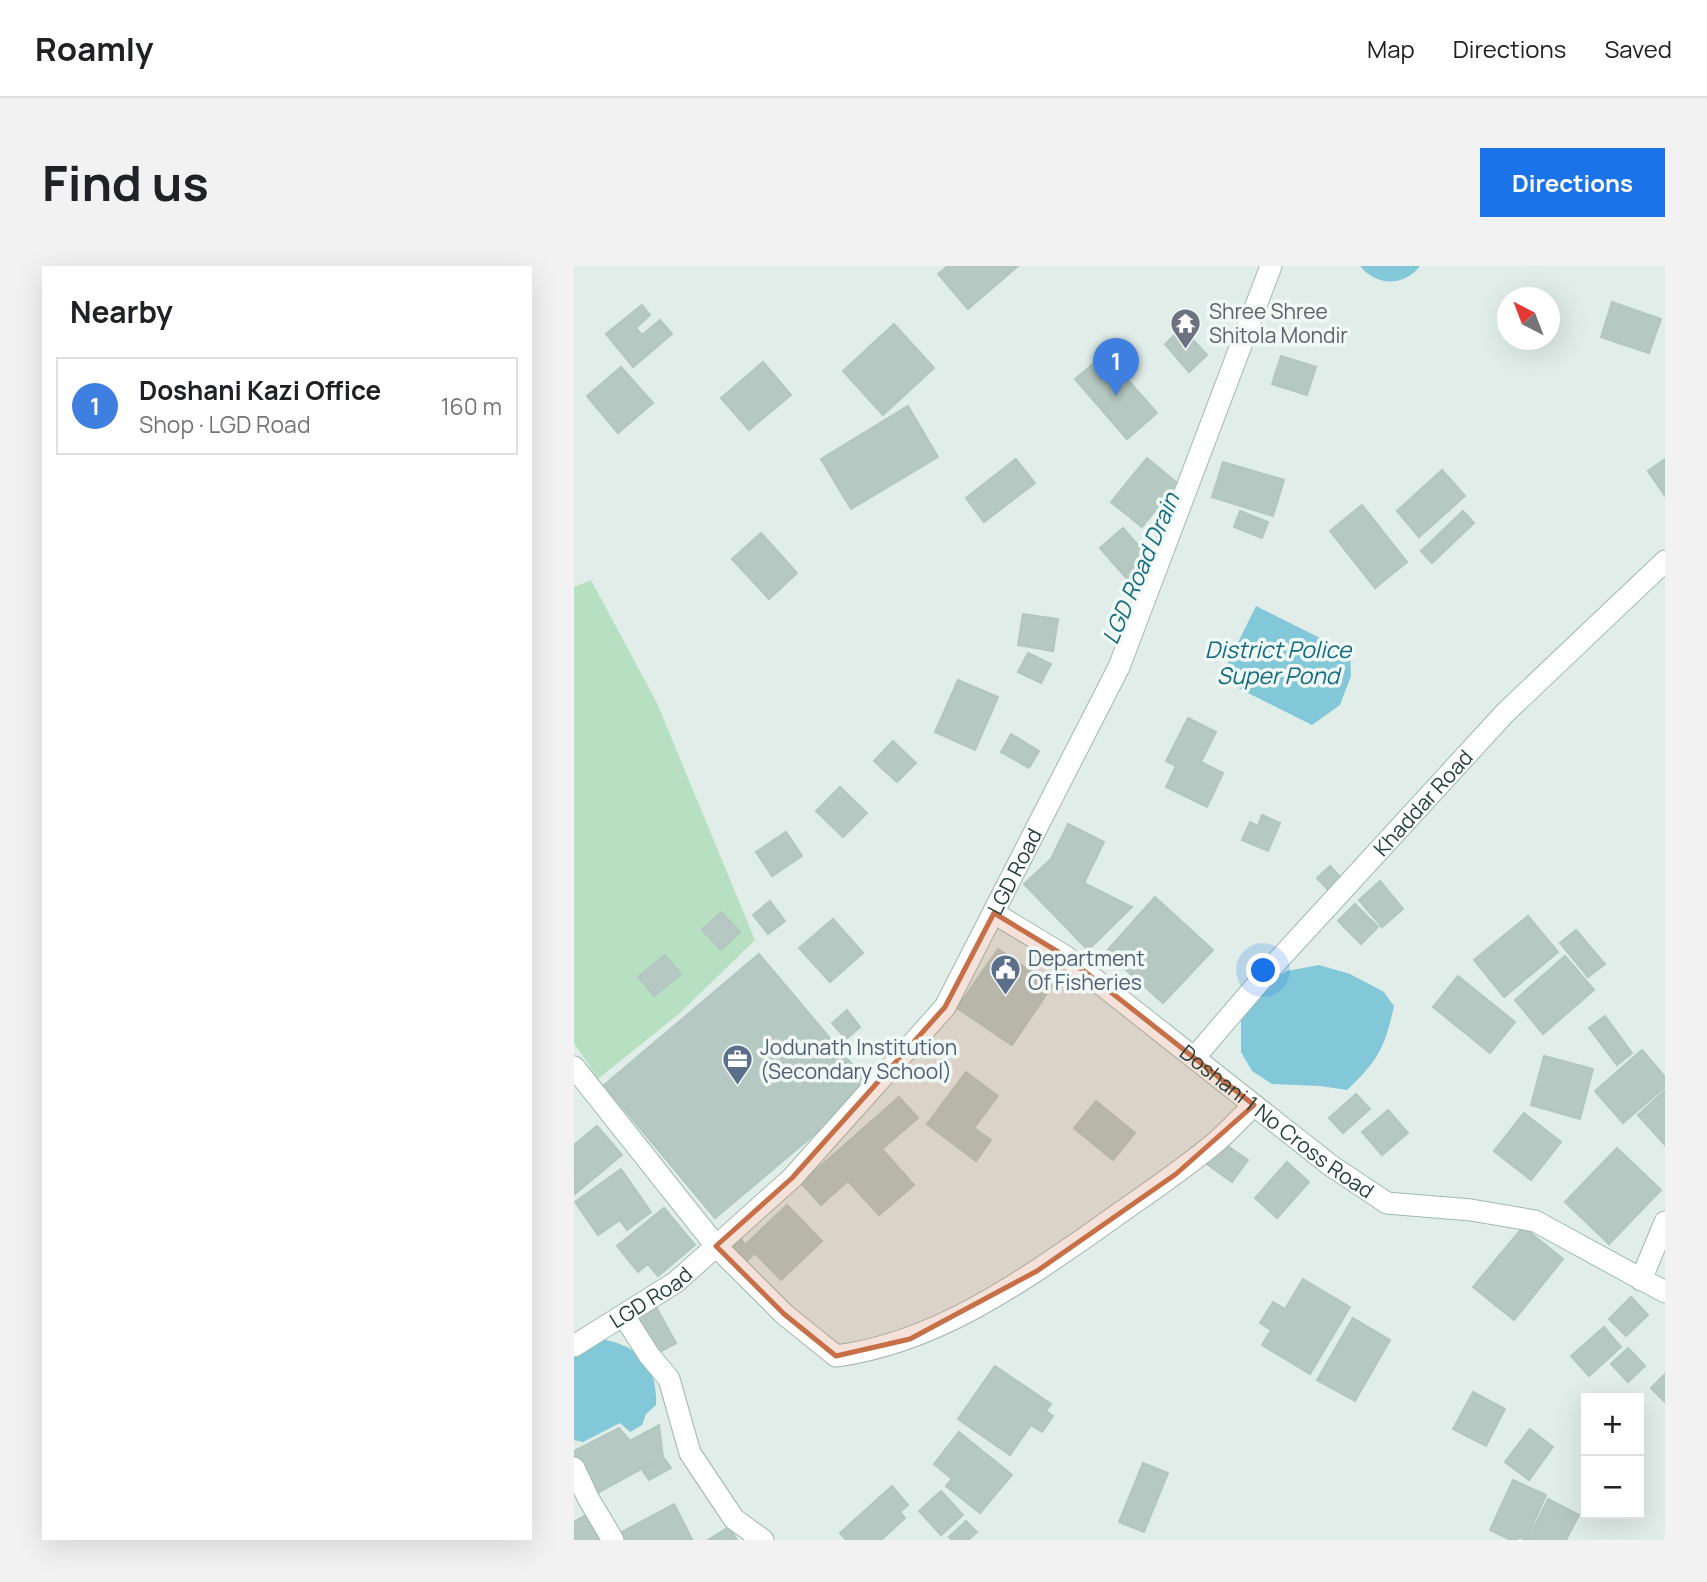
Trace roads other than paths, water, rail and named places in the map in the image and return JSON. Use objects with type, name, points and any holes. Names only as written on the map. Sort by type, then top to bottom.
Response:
[{"type":"street","name":"LGD Road","points":[[574,1346],[676,1282],[792,1178],[945,1007],[1119,667],[1271,266]]},
{"type":"street","name":"Khaddar Road","points":[[1194,1058],[1272,967],[1505,713],[1665,561]]},
{"type":"street","name":"Doshani 1 No Cross Road","points":[[994,913],[1065,956],[1330,1165],[1387,1203],[1471,1210],[1535,1221],[1665,1292]]},
{"type":"street","points":[[574,1067],[716,1246],[783,1314],[836,1356],[869,1351],[910,1339],[959,1317],[1037,1271],[1176,1174],[1219,1140],[1254,1105]]},
{"type":"street","points":[[1641,1280],[1665,1222]]},
{"type":"street","points":[[624,1316],[649,1355],[669,1378],[691,1453],[734,1519],[763,1540]]},
{"type":"street","points":[[574,1468],[613,1540]]},
{"type":"water","points":[[1360,266],[1420,266],[1406,278],[1390,281],[1374,277]]},
{"type":"water","name":"District Police Super Pond","points":[[1256,606],[1350,653],[1351,676],[1340,705],[1312,725],[1220,679]]},
{"type":"water","points":[[1319,965],[1350,974],[1384,992],[1394,1006],[1379,1052],[1347,1090],[1272,1084],[1252,1071],[1241,1052],[1241,1020],[1247,1005],[1271,980],[1287,971]]},
{"type":"water","points":[[594,1338],[621,1345],[641,1357],[653,1377],[656,1405],[646,1414],[642,1425],[630,1432],[620,1423],[583,1442],[574,1440],[574,1350]]},
{"type":"place","name":"Shree Shree Shitola Mondir","points":[[1186,350]]},
{"type":"place","name":"Doshani Kazi Office","points":[[1116,396]]},
{"type":"place","name":"Department Of Fisheries","points":[[1005,997]]},
{"type":"place","name":"Jodunath Institution (Secondary School)","points":[[737,1086]]},
{"type":"water label","name":"LGD Road Drain","points":[[1140,568]]}]
